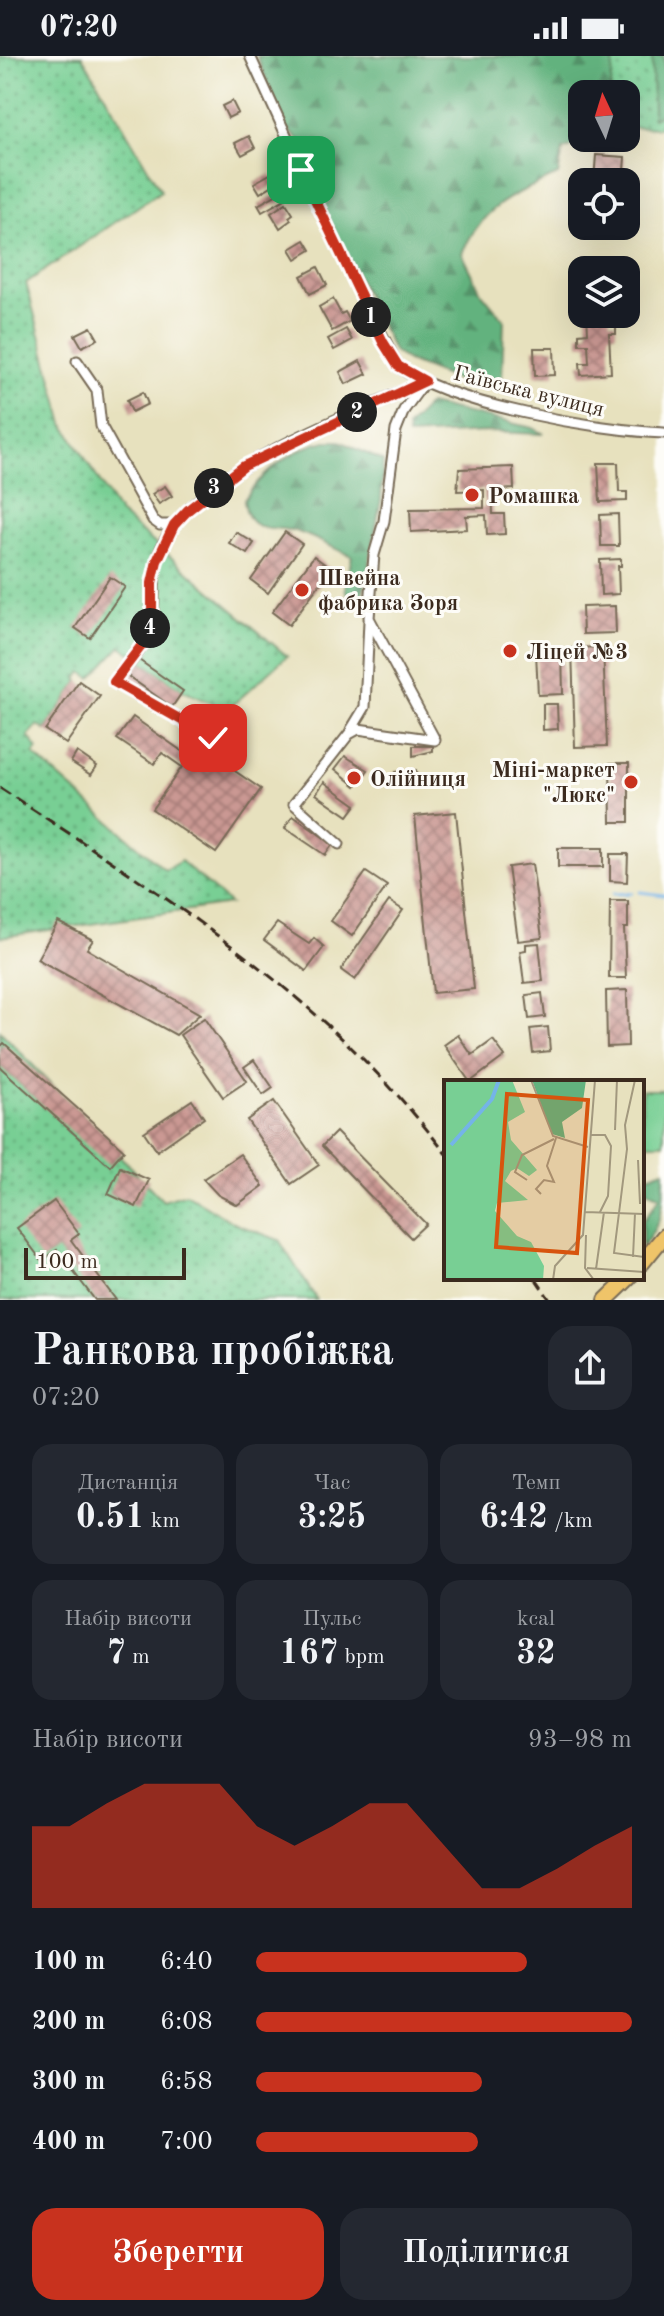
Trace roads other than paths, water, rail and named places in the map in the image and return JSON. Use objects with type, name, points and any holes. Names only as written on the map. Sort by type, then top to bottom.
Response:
[{"type":"main road","points":[[644,1261],[664,1236]]},
{"type":"main road","points":[[606,1300],[627,1280]]},
{"type":"street","name":"Гаївська вулиця","points":[[250,56],[383,342],[398,366],[425,381],[558,420],[664,433]]},
{"type":"street","points":[[77,361],[97,390],[101,426],[153,520],[160,525],[174,525]]},
{"type":"street","points":[[213,738],[114,682],[145,641],[152,624],[152,583],[157,561],[174,525],[205,495],[244,466],[425,381]]},
{"type":"street","points":[[339,844],[294,804],[349,734],[365,707],[374,555],[384,521],[396,430],[404,410],[425,381]]},
{"type":"street","points":[[349,734],[358,729],[435,740],[369,618]]},
{"type":"waterway","points":[[640,892],[664,895]]},
{"type":"waterway","points":[[613,894],[632,893]]},
{"type":"railway","points":[[0,788],[181,909],[295,997],[349,1045],[400,1098],[444,1152]]},
{"type":"railway","points":[[536,1280],[550,1300]]},
{"type":"place","name":"Ромашка","points":[[472,495]]},
{"type":"place","name":"Швейна фабрика Зоря","points":[[302,590]]},
{"type":"place","name":"Ліцей №3","points":[[510,651]]},
{"type":"place","name":"Олійниця","points":[[354,778]]},
{"type":"place","name":"Міні-маркет \"Люкс\"","points":[[631,782]]}]
